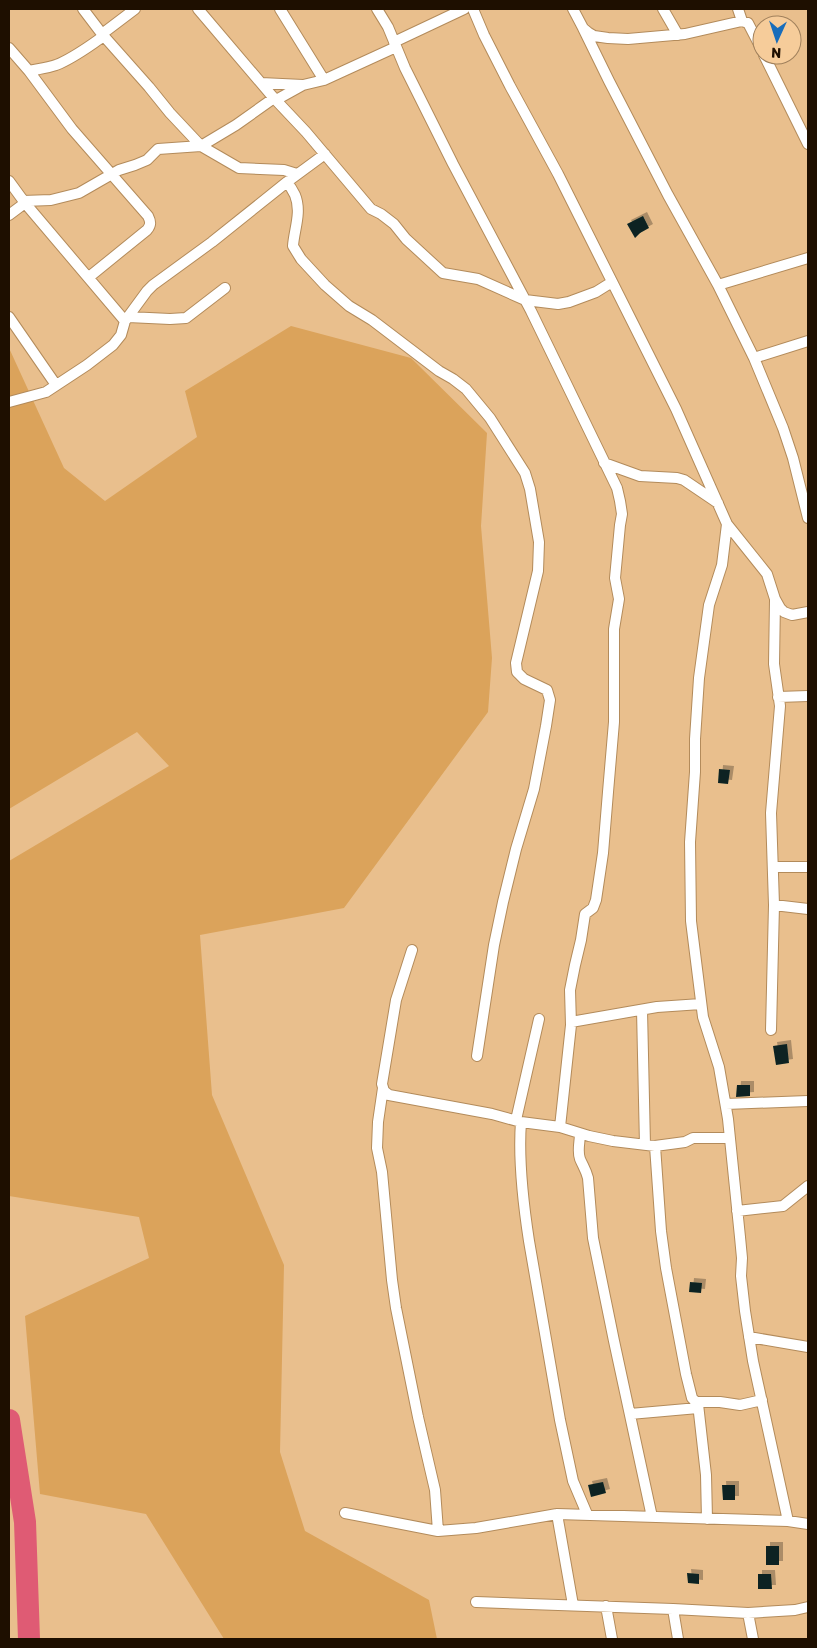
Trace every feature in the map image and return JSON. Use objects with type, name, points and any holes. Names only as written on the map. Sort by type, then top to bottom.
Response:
[{"type":"street","points":[[83,9],[170,113],[201,146],[239,168],[284,170],[297,174]]},
{"type":"street","points":[[29,71],[54,65],[74,56],[135,9]]},
{"type":"street","points":[[198,9],[371,209],[394,224],[406,239],[443,273],[478,279],[526,300],[558,304],[596,292],[612,282]]},
{"type":"street","points":[[280,9],[324,80]]},
{"type":"street","points":[[377,9],[453,164],[526,300],[617,488],[622,514],[616,578],[619,600],[614,629],[614,722],[603,853],[595,905],[585,914],[570,990],[571,1022],[560,1127]]},
{"type":"street","points":[[9,215],[24,202],[51,200],[78,193],[111,175],[147,160],[158,149],[201,146],[275,99],[303,85],[324,80],[464,9]]},
{"type":"street","points":[[473,9],[521,108],[558,174],[676,409],[727,524],[767,574],[775,599],[784,612],[792,615],[808,612]]},
{"type":"street","points":[[573,9],[668,196],[718,285],[754,358],[791,450],[808,518]]},
{"type":"street","points":[[663,9],[678,35]]},
{"type":"street","points":[[738,9],[742,21]]},
{"type":"street","points":[[583,28],[594,36],[608,38],[678,35],[742,21],[748,23],[752,31]]},
{"type":"street","points":[[9,48],[29,71],[72,129],[148,216],[150,225],[147,230],[90,277]]},
{"type":"street","points":[[769,65],[808,144]]},
{"type":"street","points":[[261,83],[303,85]]},
{"type":"street","points":[[9,402],[41,394],[87,365],[113,345],[121,335],[127,319],[153,285],[212,242],[325,154]]},
{"type":"street","points":[[9,181],[24,202],[127,319],[186,318],[225,288]]},
{"type":"street","points":[[287,182],[296,196],[298,215],[293,246],[301,259],[325,285],[349,306],[372,320],[466,389],[490,418],[525,473],[530,489],[539,542],[538,571],[516,663],[517,672],[524,679],[547,690],[550,700],[549,714],[534,789],[516,849],[499,919],[477,1056]]},
{"type":"street","points":[[718,285],[808,258]]},
{"type":"street","points":[[9,317],[56,385]]},
{"type":"street","points":[[754,358],[808,341]]},
{"type":"street","points":[[604,463],[640,476],[684,480],[718,503]]},
{"type":"street","points":[[727,524],[722,565],[711,596],[699,678],[690,842],[691,922],[703,1018],[719,1067],[726,1104],[738,1211],[742,1258],[741,1276],[749,1337],[788,1521]]},
{"type":"street","points":[[770,1030],[774,905],[771,813],[780,706],[774,664],[775,599]]},
{"type":"street","points":[[778,696],[808,696]]},
{"type":"street","points":[[773,866],[808,867]]},
{"type":"street","points":[[774,905],[808,909]]},
{"type":"street","points":[[412,950],[393,1011],[382,1084],[377,1148],[382,1172],[396,1308],[418,1417],[436,1490],[438,1532]]},
{"type":"street","points":[[571,1022],[657,1007],[701,1004]]},
{"type":"street","points":[[642,1010],[650,1145],[666,1268],[686,1374],[692,1398],[697,1405],[706,1475],[707,1519]]},
{"type":"street","points":[[539,1019],[519,1121],[525,1216],[560,1420],[574,1481],[587,1514]]},
{"type":"street","points":[[383,1088],[389,1094],[519,1121],[560,1127],[613,1142],[650,1145],[678,1143],[693,1138],[730,1138]]},
{"type":"street","points":[[726,1104],[808,1101]]},
{"type":"street","points":[[580,1134],[579,1154],[586,1168],[588,1178],[593,1238],[652,1518]]},
{"type":"street","points":[[738,1211],[782,1206],[808,1186]]},
{"type":"street","points":[[749,1337],[808,1347]]},
{"type":"street","points":[[630,1414],[720,1402],[740,1405],[762,1400]]},
{"type":"street","points":[[345,1513],[438,1532],[476,1528],[558,1514],[788,1521],[808,1524]]},
{"type":"street","points":[[558,1514],[573,1605]]},
{"type":"street","points":[[476,1602],[748,1613],[795,1610],[808,1607]]},
{"type":"street","points":[[606,1606],[612,1639]]},
{"type":"street","points":[[673,1609],[678,1639]]},
{"type":"street","points":[[748,1613],[753,1639]]},
{"type":"shaded area","points":[[291,326],[411,358],[487,433],[481,526],[492,658],[488,712],[344,908],[200,935],[212,1095],[284,1265],[280,1452],[305,1531],[429,1600],[437,1639],[224,1639],[146,1514],[40,1494],[25,1316],[149,1258],[139,1217],[9,1196],[9,861],[169,766],[137,732],[9,809],[9,348],[64,468],[105,501],[197,437],[185,391]]},
{"type":"building","points":[[643,216],[649,228],[635,238],[627,224]]},
{"type":"building","points":[[719,769],[730,770],[728,784],[718,783]]},
{"type":"building","points":[[787,1044],[789,1063],[776,1065],[773,1046]]},
{"type":"building","points":[[737,1085],[750,1085],[750,1096],[736,1097]]},
{"type":"building","points":[[690,1282],[702,1283],[701,1293],[689,1292]]},
{"type":"building","points":[[603,1482],[606,1493],[591,1497],[588,1485]]},
{"type":"building","points":[[722,1485],[735,1485],[735,1500],[723,1500]]},
{"type":"building","points":[[766,1546],[779,1546],[779,1565],[766,1565]]},
{"type":"building","points":[[687,1573],[699,1574],[699,1584],[688,1583]]},
{"type":"building","points":[[758,1574],[771,1574],[772,1589],[758,1589]]},
{"type":"waterway","points":[[9,1420],[25,1522],[29,1639]]}]
